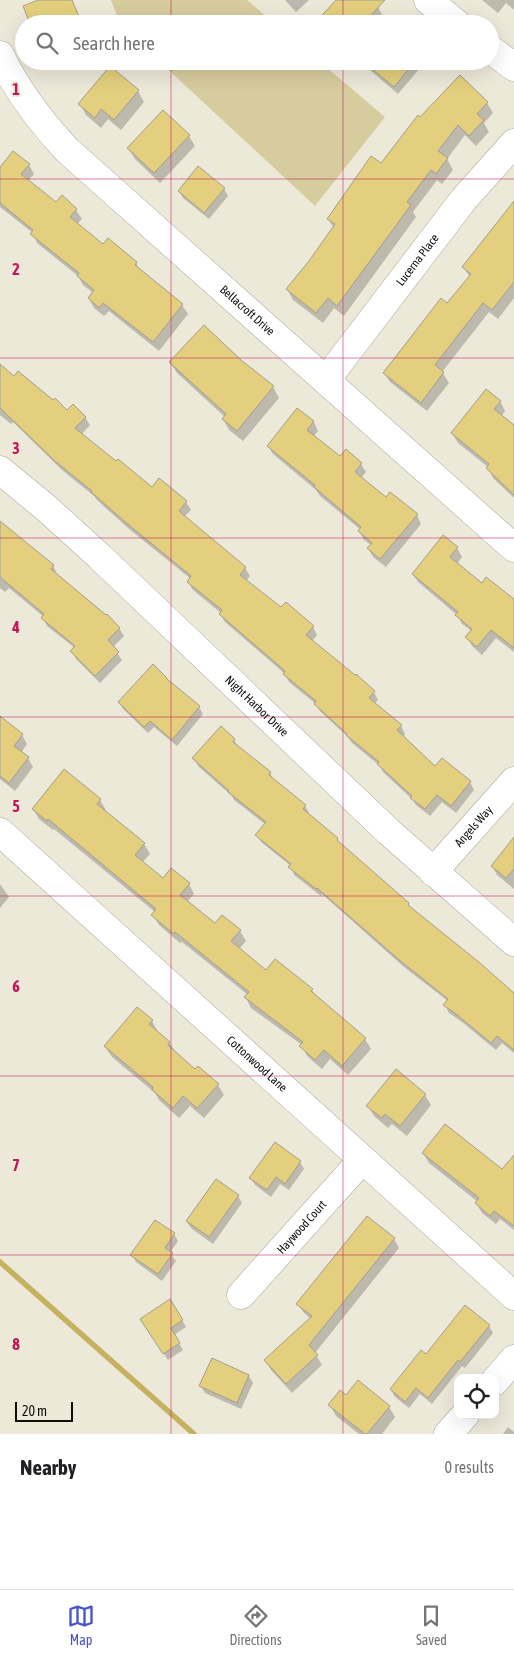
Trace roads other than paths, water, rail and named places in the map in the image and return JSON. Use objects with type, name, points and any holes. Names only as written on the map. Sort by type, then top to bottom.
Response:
[{"type":"street","points":[[428,0],[446,15]]},
{"type":"street","name":"Bellacroft Drive","points":[[0,55],[22,96],[42,123],[67,150],[514,548]]},
{"type":"street","points":[[499,56],[514,67]]},
{"type":"street","name":"Lucerna Place","points":[[326,380],[464,199],[514,143]]},
{"type":"street","name":"Night Harbor Drive","points":[[0,470],[99,556],[335,783],[514,942]]},
{"type":"street","name":"Angels Way","points":[[433,872],[514,781]]},
{"type":"street","name":"Cottonwood Lane","points":[[0,832],[514,1296]]},
{"type":"street","name":"Haywood Court","points":[[241,1295],[362,1160]]},
{"type":"street","points":[[499,1376],[514,1359]]},
{"type":"street","points":[[448,1434],[461,1419]]},
{"type":"waterway","points":[[0,1262],[194,1434]]}]
